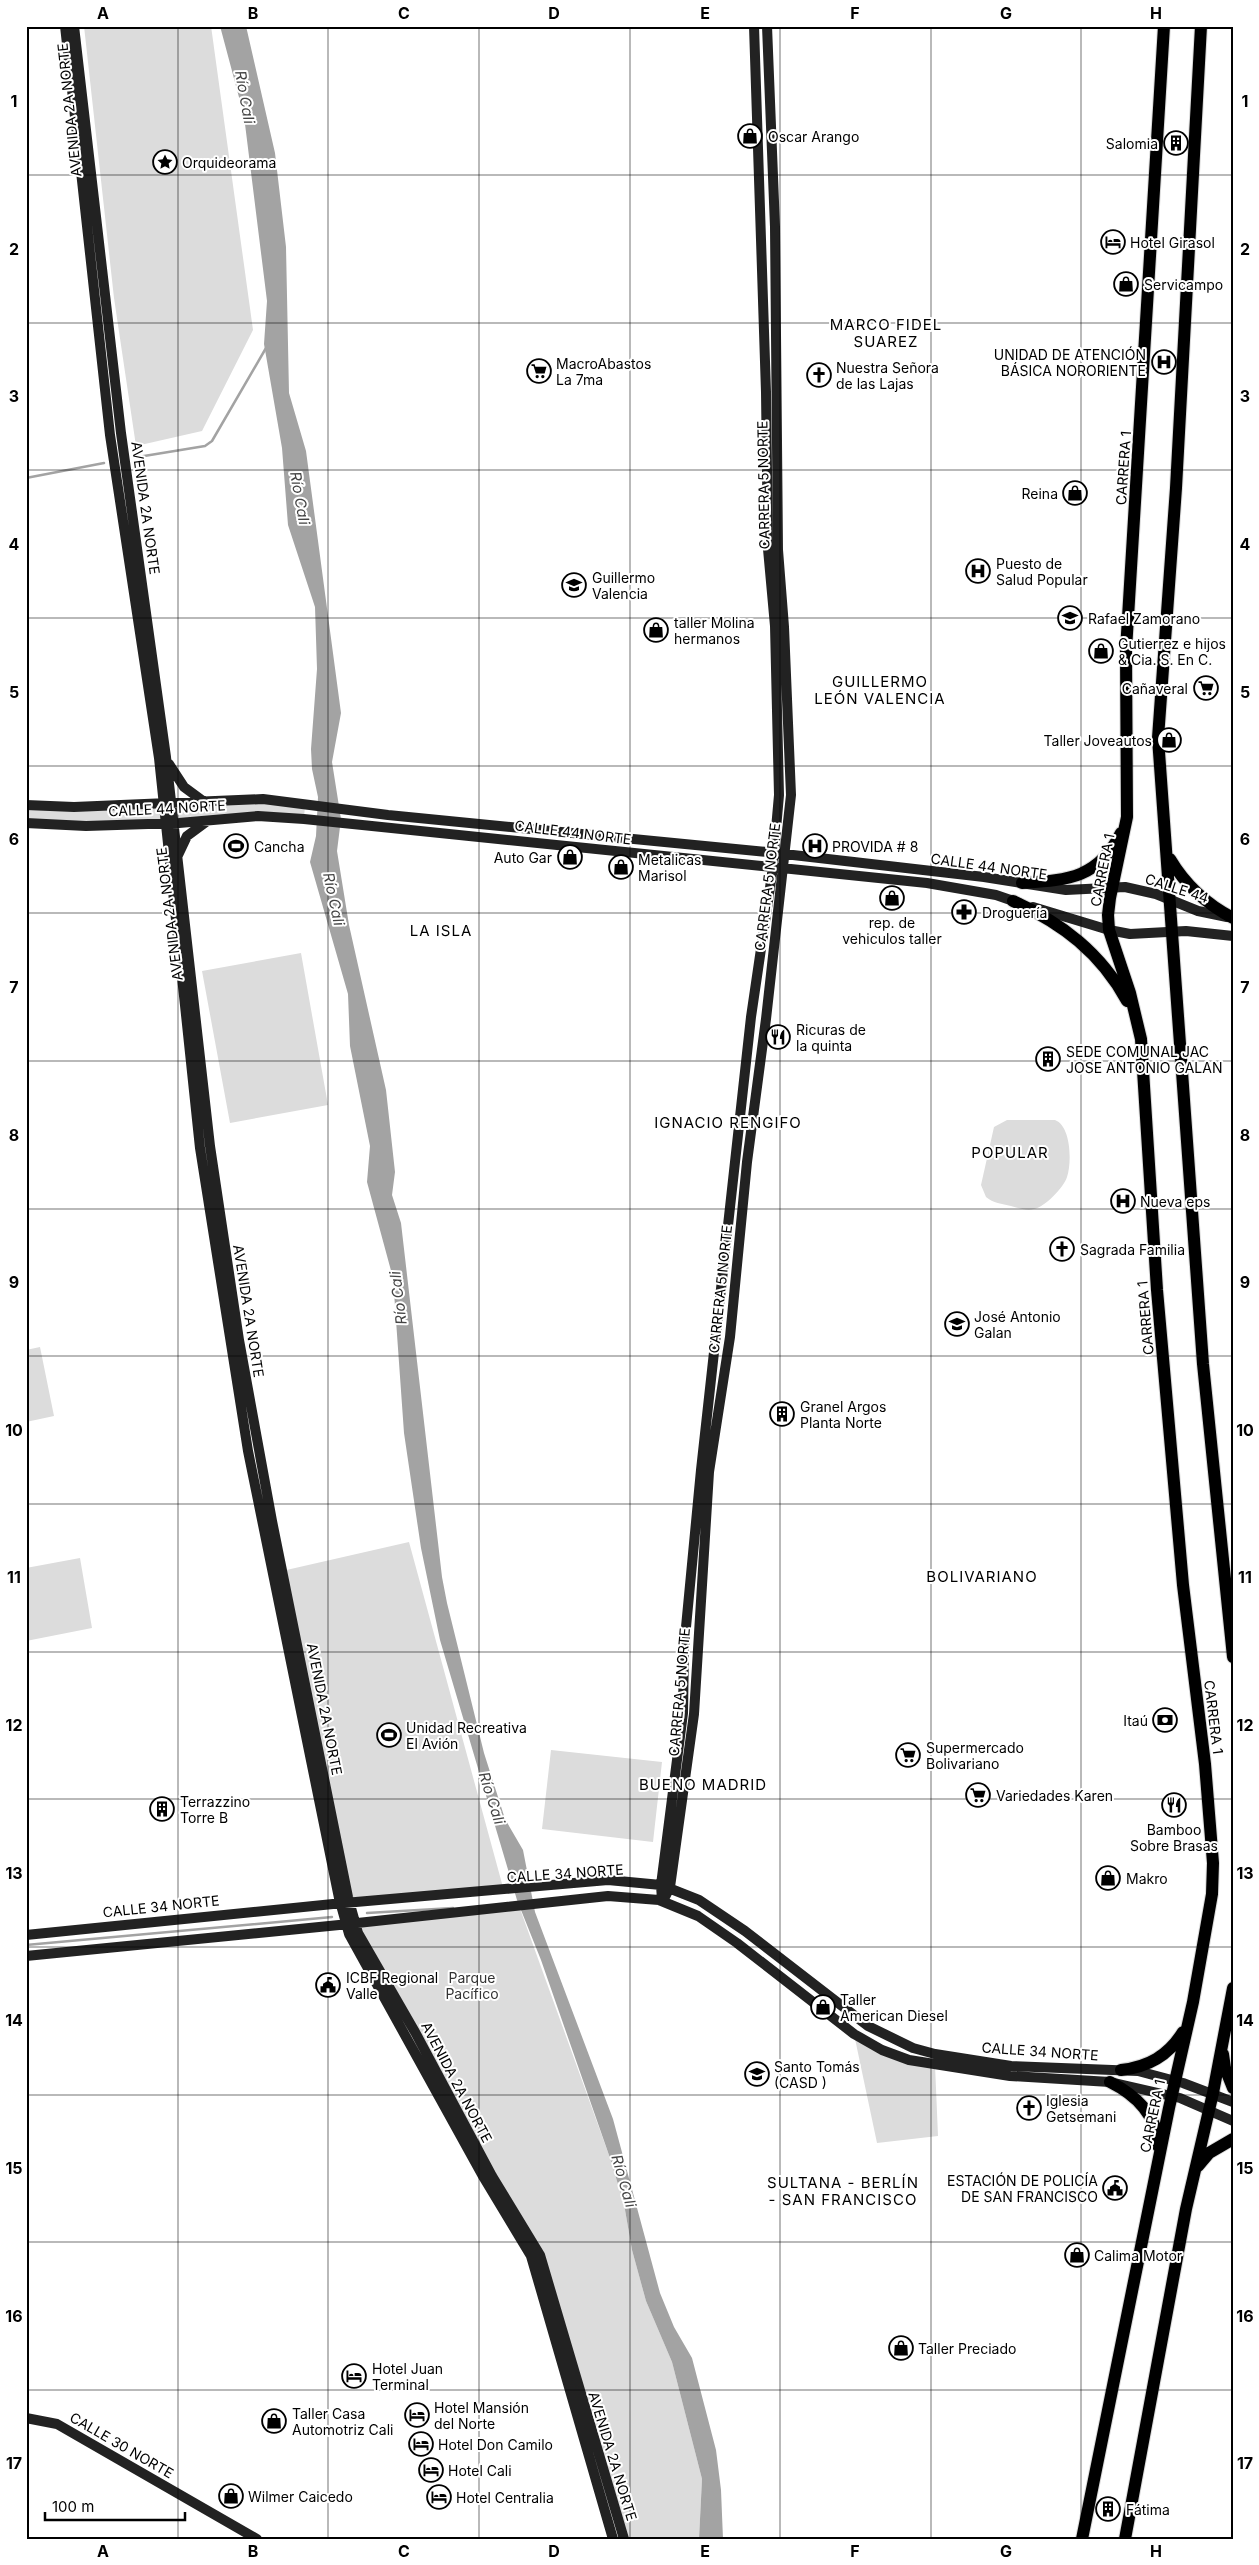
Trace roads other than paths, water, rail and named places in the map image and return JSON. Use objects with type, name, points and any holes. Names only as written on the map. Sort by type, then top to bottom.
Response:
[{"type":"main road","name":"AVENIDA 2A NORTE","points":[[65,26],[110,435],[167,802],[200,1148],[236,1382],[262,1524],[345,1903],[351,1924],[415,2032],[492,2176],[540,2255],[624,2539]]},
{"type":"main road","name":"AVENIDA 2A NORTE","points":[[74,26],[121,433],[166,758],[167,802]]},
{"type":"main road","name":"CARRERA 5 NORTE","points":[[754,26],[766,402],[768,549],[775,626],[778,705],[780,854]]},
{"type":"main road","name":"CARRERA 5 NORTE","points":[[663,1901],[683,1712],[685,1638],[751,1017],[791,795],[784,627],[778,550],[775,227],[767,26]]},
{"type":"main road","name":"CARRERA 1","points":[[1082,2539],[1158,2159],[1210,1918],[1213,1864],[1205,1764],[1183,1585],[1157,1290],[1138,1026],[1130,993],[1109,930],[1109,904],[1127,817],[1126,650],[1164,26]]},
{"type":"main road","points":[[1201,26],[1176,488],[1158,738],[1203,1364],[1230,1604],[1233,1657]]},
{"type":"main road","points":[[166,758],[184,787],[203,801]]},
{"type":"main road","name":"CALLE 44 NORTE","points":[[26,805],[74,807],[263,799],[388,815],[780,854],[1066,890],[1112,886]]},
{"type":"main road","name":"CALLE 44 NORTE","points":[[26,823],[86,826],[169,823],[258,816],[354,823],[927,882],[996,895],[1109,930]]},
{"type":"main road","points":[[1022,883],[1066,880],[1085,872],[1109,852],[1120,835],[1127,817]]},
{"type":"main road","points":[[177,858],[186,836],[201,824],[210,820]]},
{"type":"main road","name":"AVENIDA 2A NORTE","points":[[169,823],[177,858],[210,1146],[239,1340],[345,1903]]},
{"type":"main road","points":[[1167,855],[1190,888],[1217,910],[1233,918]]},
{"type":"main road","name":"CARRERA 5 NORTE","points":[[665,1886],[694,1714],[709,1472],[730,1337],[751,1126],[766,1019],[778,867]]},
{"type":"main road","name":"CALLE 44","points":[[1112,886],[1125,886],[1156,894],[1171,902],[1198,911],[1233,918]]},
{"type":"main road","points":[[1013,901],[1041,913],[1066,929],[1091,952],[1120,988],[1138,1026]]},
{"type":"main road","points":[[1109,930],[1130,934],[1186,931],[1233,936]]},
{"type":"main road","name":"CALLE 34 NORTE","points":[[26,1935],[345,1903],[506,1891],[608,1880],[665,1886],[699,1900],[745,1931],[836,2003],[868,2026],[893,2040],[935,2054],[1012,2066],[1121,2070],[1175,2080],[1233,2102]]},
{"type":"main road","name":"CALLE 34 NORTE","points":[[26,1956],[608,1896],[635,1896],[663,1901],[698,1916],[737,1942],[854,2034],[882,2050],[909,2060],[1010,2076],[1110,2082],[1172,2096],[1209,2109],[1233,2121]]},
{"type":"main road","name":"AVENIDA 2A NORTE","points":[[351,1924],[349,1934],[436,2092],[531,2256],[614,2539]]},
{"type":"main road","points":[[1125,2539],[1186,2209],[1213,2093],[1233,1988]]},
{"type":"main road","points":[[827,2013],[836,2003]]},
{"type":"main road","points":[[1121,2070],[1135,2068],[1161,2057],[1182,2034],[1188,2019]]},
{"type":"main road","points":[[1223,2038],[1225,2068],[1233,2088]]},
{"type":"main road","points":[[1110,2082],[1137,2099],[1147,2110],[1158,2142],[1158,2159]]},
{"type":"main road","points":[[1195,2170],[1209,2152],[1233,2139]]},
{"type":"main road","name":"CALLE 30 NORTE","points":[[26,2418],[50,2422],[257,2539]]},
{"type":"water","name":"Río Cali","points":[[220,26],[246,26],[275,153],[286,247],[289,393],[306,451],[341,713],[332,762],[341,819],[337,851],[349,925],[386,1090],[395,1172],[392,1195],[401,1223],[442,1577],[447,1603],[484,1753],[505,1819],[523,1850],[535,1912],[613,2119],[660,2293],[674,2327],[692,2358],[716,2450],[721,2490],[723,2539],[699,2539],[702,2479],[672,2362],[646,2301],[632,2250],[624,2204],[610,2158],[541,1960],[517,1900],[440,1640],[421,1548],[404,1433],[393,1278],[367,1182],[370,1146],[350,1046],[348,994],[310,862],[316,836],[318,797],[312,769],[311,749],[317,669],[315,607],[288,525],[282,448],[264,344],[267,301],[244,116]]},
{"type":"waterway","points":[[138,457],[205,446],[212,441],[266,348]]},
{"type":"waterway","points":[[26,478],[104,463]]},
{"type":"waterway","points":[[367,1913],[453,1908]]},
{"type":"waterway","points":[[26,1945],[332,1917]]},
{"type":"place","name":"Oscar Arango","points":[[750,136]]},
{"type":"place","name":"Salomia","points":[[1176,143]]},
{"type":"place","name":"Orquideorama","points":[[165,162]]},
{"type":"place","name":"Hotel Girasol","points":[[1113,242]]},
{"type":"place","name":"Servicampo","points":[[1126,284]]},
{"type":"place","name":"UNIDAD DE ATENCIÓN BÁSICA NORORIENTE","points":[[1164,362]]},
{"type":"place","name":"MacroAbastos La 7ma","points":[[539,371]]},
{"type":"place","name":"Nuestra Señora de las Lajas","points":[[819,375]]},
{"type":"place","name":"Reina","points":[[1075,493]]},
{"type":"place","name":"Puesto de Salud Popular","points":[[978,571]]},
{"type":"place","name":"Guillermo Valencia","points":[[574,585]]},
{"type":"place","name":"Rafael Zamorano","points":[[1070,618]]},
{"type":"place","name":"taller Molina hermanos","points":[[656,630]]},
{"type":"place","name":"Gutierrez e hijos & Cia. S. En C.","points":[[1101,651]]},
{"type":"place","name":"Cañaveral","points":[[1206,688]]},
{"type":"place","name":"Taller Joveautos","points":[[1169,740]]},
{"type":"place","name":"Cancha","points":[[236,846]]},
{"type":"place","name":"PROVIDA # 8","points":[[815,846]]},
{"type":"place","name":"Auto Gar","points":[[570,857]]},
{"type":"place","name":"Metalicas Marisol","points":[[621,867]]},
{"type":"place","name":"rep. de vehiculos taller","points":[[892,898]]},
{"type":"place","name":"Droguería","points":[[964,912]]},
{"type":"place","name":"Ricuras de la quinta","points":[[778,1037]]},
{"type":"place","name":"SEDE COMUNAL JAC JOSE ANTONIO GALAN","points":[[1048,1059]]},
{"type":"place","name":"Nueva eps","points":[[1123,1201]]},
{"type":"place","name":"Sagrada Familia","points":[[1062,1249]]},
{"type":"place","name":"José Antonio Galan","points":[[957,1324]]},
{"type":"place","name":"Granel Argos Planta Norte","points":[[782,1414]]},
{"type":"place","name":"Itaú","points":[[1165,1720]]},
{"type":"place","name":"Unidad Recreativa El Avión","points":[[389,1735]]},
{"type":"place","name":"Supermercado Bolivariano","points":[[908,1755]]},
{"type":"place","name":"Variedades Karen","points":[[978,1795]]},
{"type":"place","name":"Bamboo Sobre Brasas","points":[[1174,1805]]},
{"type":"place","name":"Terrazzino Torre B","points":[[162,1809]]},
{"type":"place","name":"Makro","points":[[1108,1878]]},
{"type":"place","name":"ICBF Regional Valle","points":[[328,1985]]},
{"type":"place","name":"Taller American Diesel","points":[[823,2007]]},
{"type":"place","name":"Santo Tomás (CASD )","points":[[757,2074]]},
{"type":"place","name":"Iglesia Getsemani","points":[[1029,2108]]},
{"type":"place","name":"ESTACIÓN DE POLICÍA DE SAN FRANCISCO","points":[[1115,2188]]},
{"type":"place","name":"Calima Motor","points":[[1077,2255]]},
{"type":"place","name":"Taller Preciado","points":[[901,2348]]},
{"type":"place","name":"Hotel Juan Terminal","points":[[354,2376]]},
{"type":"place","name":"Hotel Mansión del Norte","points":[[417,2415]]},
{"type":"place","name":"Taller Casa Automotriz Cali","points":[[274,2421]]},
{"type":"place","name":"Hotel Don Camilo","points":[[421,2444]]},
{"type":"place","name":"Hotel Cali","points":[[431,2470]]},
{"type":"place","name":"Wilmer Caicedo","points":[[231,2496]]},
{"type":"place","name":"Hotel Centralia","points":[[439,2497]]},
{"type":"place","name":"Fátima","points":[[1108,2509]]},
{"type":"district","name":"MARCO FIDEL SUAREZ","points":[[886,332]]},
{"type":"district","name":"GUILLERMO LEÓN VALENCIA","points":[[880,690]]},
{"type":"district","name":"LA ISLA","points":[[441,930]]},
{"type":"district","name":"IGNACIO RENGIFO","points":[[728,1122]]},
{"type":"district","name":"POPULAR","points":[[1010,1152]]},
{"type":"district","name":"BOLIVARIANO","points":[[982,1576]]},
{"type":"district","name":"BUENO MADRID","points":[[703,1784]]},
{"type":"district","name":"SULTANA - BERLÍN - SAN FRANCISCO","points":[[843,2190]]},
{"type":"park label","name":"Parque Pacífico","points":[[472,1985]]}]
